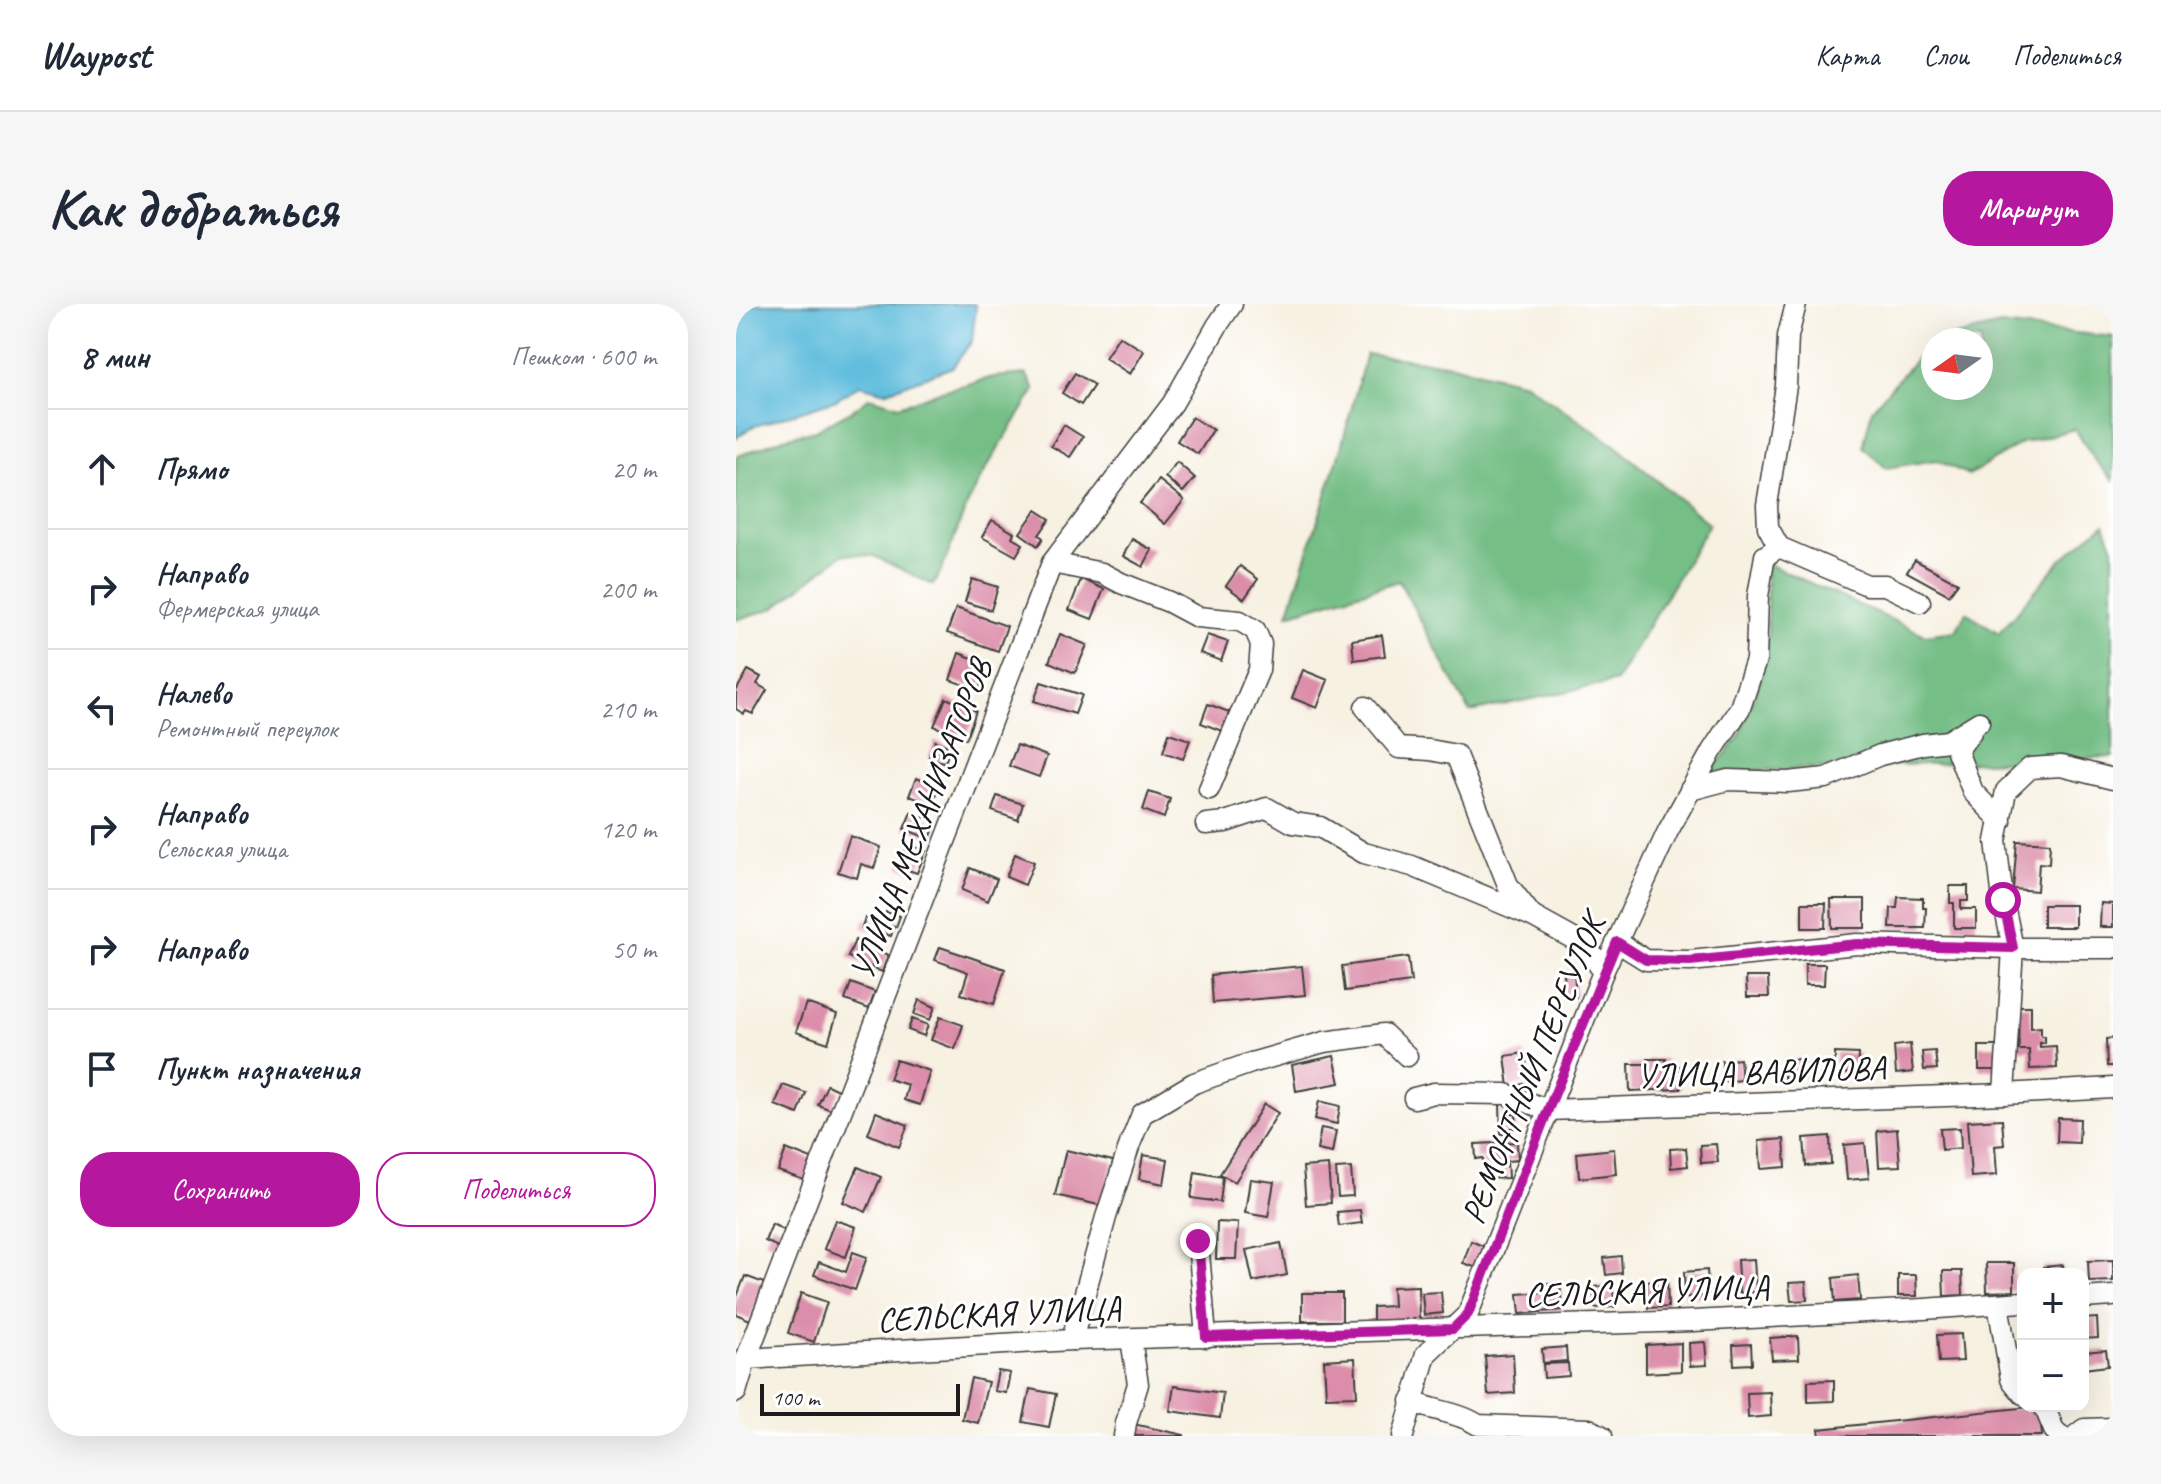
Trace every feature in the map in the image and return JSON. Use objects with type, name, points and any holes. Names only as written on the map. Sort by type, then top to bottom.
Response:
[{"type":"street","name":"УЛИЦА МЕХАНИЗАТОРОВ","points":[[736,1392],[746,1359],[1052,563],[1173,403],[1232,304]]},
{"type":"street","points":[[1796,304],[1788,336],[1786,386],[1767,505],[1768,527],[1779,547],[1867,585],[1885,585],[1920,602]]},
{"type":"street","name":"РЕМОНТНЫЙ ПЕРЕУЛОК","points":[[1403,1436],[1426,1354],[1468,1314],[1603,972],[1668,831],[1712,751],[1740,708],[1756,660],[1758,596],[1765,556],[1779,547]]},
{"type":"street","points":[[1052,563],[1102,573],[1197,617],[1240,621],[1255,630],[1261,644],[1259,670],[1209,789]]},
{"type":"street","points":[[1365,707],[1399,748],[1456,755],[1508,885],[1532,916]]},
{"type":"street","points":[[1690,790],[1728,780],[1788,782],[1826,778],[1880,755],[1948,741],[1979,722],[1957,751],[1973,792],[2001,821]]},
{"type":"street","points":[[2004,1094],[2013,948],[1996,841],[2006,791],[2030,768],[2061,766],[2113,779]]},
{"type":"street","points":[[1206,824],[1225,822],[1267,808],[1293,823],[1320,827],[1364,853],[1412,866],[1532,916],[1588,947],[1603,972]]},
{"type":"street","points":[[1617,942],[1646,960],[1690,961],[1857,944],[2113,948]]},
{"type":"street","points":[[1072,1340],[1106,1217],[1142,1114],[1194,1083],[1324,1042],[1384,1034],[1407,1056]]},
{"type":"street","name":"УЛИЦА ВАВИЛОВА","points":[[1414,1098],[1434,1093],[1506,1094],[1548,1110],[2113,1088]]},
{"type":"street","points":[[1198,1241],[1206,1337]]},
{"type":"street","points":[[2089,1298],[2113,1296]]},
{"type":"street","name":"СЕЛЬСКАЯ УЛИЦА","points":[[746,1359],[1072,1340],[1693,1321],[2017,1302]]},
{"type":"street","points":[[1998,1304],[2011,1379],[2017,1386]]},
{"type":"street","points":[[1124,1436],[1138,1384],[1131,1339]]},
{"type":"street","points":[[1411,1401],[1471,1428],[1478,1425],[1589,1429],[1602,1436]]},
{"type":"street","points":[[2046,1412],[2054,1430],[2061,1436]]},
{"type":"street","points":[[2075,1436],[2084,1429],[2113,1428]]},
{"type":"green space","points":[[2000,325],[2113,337],[2113,480],[2094,459],[2075,429],[2021,443],[1969,475],[1936,460],[1886,468],[1863,447],[1872,409],[1921,353],[1921,400],[1993,400],[1993,328],[1988,328]]},
{"type":"green space","points":[[1366,354],[1448,364],[1525,383],[1617,447],[1709,524],[1616,681],[1470,712],[1399,581],[1288,614],[1341,448]]},
{"type":"green space","points":[[1026,374],[1035,390],[972,494],[933,585],[874,556],[843,554],[774,608],[736,620],[736,457],[784,438],[816,430],[870,397],[899,406],[994,377]]},
{"type":"green space","points":[[2104,524],[2113,548],[2113,757],[1711,772],[1739,737],[1760,681],[1768,633],[1766,563],[1925,635],[1956,631],[1966,612],[1999,633],[2062,559]]},
{"type":"water","points":[[736,304],[976,306],[972,341],[953,367],[885,392],[860,385],[836,400],[752,427],[736,438]]},
{"type":"building","points":[[1119,336],[1144,351],[1130,374],[1105,358]]},
{"type":"building","points":[[1075,373],[1094,385],[1081,405],[1062,393]]},
{"type":"building","points":[[1192,417],[1213,430],[1198,454],[1177,441]]},
{"type":"building","points":[[1064,425],[1083,437],[1070,457],[1051,446]]},
{"type":"building","points":[[1177,462],[1195,478],[1183,492],[1165,477]]},
{"type":"building","points":[[1159,480],[1184,500],[1165,524],[1140,503]]},
{"type":"building","points":[[1036,510],[1050,519],[1039,535],[1043,538],[1038,546],[1020,533]]},
{"type":"building","points":[[992,520],[1014,533],[1012,537],[1023,544],[1016,556],[982,537]]},
{"type":"building","points":[[1132,539],[1152,550],[1143,567],[1123,556]]},
{"type":"building","points":[[1915,560],[1958,583],[1949,595],[1907,572]]},
{"type":"building","points":[[1240,566],[1258,579],[1244,599],[1226,586]]},
{"type":"building","points":[[972,579],[998,587],[991,610],[965,602]]},
{"type":"building","points":[[1081,579],[1104,589],[1092,619],[1069,610]]},
{"type":"building","points":[[956,608],[1007,626],[998,651],[947,633]]},
{"type":"building","points":[[1060,634],[1087,645],[1075,673],[1049,662]]},
{"type":"building","points":[[1207,635],[1228,642],[1221,661],[1200,653]]},
{"type":"building","points":[[1382,635],[1385,656],[1354,660],[1352,640]]},
{"type":"building","points":[[959,653],[988,664],[979,690],[950,680]]},
{"type":"building","points":[[748,670],[761,677],[757,684],[767,690],[753,714],[746,711],[744,714],[736,709],[736,691]]},
{"type":"building","points":[[1303,670],[1328,680],[1317,708],[1292,698]]},
{"type":"building","points":[[1041,682],[1082,695],[1075,714],[1034,701]]},
{"type":"building","points":[[946,698],[976,711],[966,739],[934,726]]},
{"type":"building","points":[[1208,704],[1229,712],[1222,731],[1201,723]]},
{"type":"building","points":[[1169,733],[1190,740],[1183,759],[1163,752]]},
{"type":"building","points":[[935,741],[950,747],[945,763],[929,757]]},
{"type":"building","points":[[1017,745],[1047,756],[1039,777],[1009,766]]},
{"type":"building","points":[[916,778],[939,786],[932,804],[909,796]]},
{"type":"building","points":[[1149,792],[1170,799],[1164,818],[1143,810]]},
{"type":"building","points":[[997,796],[1023,804],[1018,820],[992,811]]},
{"type":"building","points":[[911,812],[936,822],[930,839],[904,829]]},
{"type":"building","points":[[850,836],[881,847],[874,868],[861,864],[857,878],[838,872]]},
{"type":"building","points":[[2017,841],[2050,843],[2049,864],[2039,863],[2037,891],[2013,889]]},
{"type":"building","points":[[908,844],[926,851],[917,873],[899,867]]},
{"type":"building","points":[[1015,854],[1034,862],[1025,885],[1006,877]]},
{"type":"building","points":[[970,868],[997,879],[988,901],[962,890]]},
{"type":"building","points":[[1950,886],[1968,886],[1968,901],[1961,901],[1961,909],[1976,909],[1976,928],[1954,928]]},
{"type":"building","points":[[1898,897],[1923,898],[1925,928],[1890,928],[1891,908],[1897,908]]},
{"type":"building","points":[[1831,899],[1865,899],[1865,928],[1832,928]]},
{"type":"building","points":[[1802,903],[1826,903],[1825,928],[1802,928]]},
{"type":"building","points":[[2101,903],[2113,904],[2113,927],[2100,927]]},
{"type":"building","points":[[2043,905],[2075,905],[2075,927],[2043,927]]},
{"type":"building","points":[[886,912],[900,916],[891,936],[862,928],[865,918],[882,923]]},
{"type":"building","points":[[855,940],[888,955],[882,972],[848,957]]},
{"type":"building","points":[[940,947],[1005,969],[994,1004],[961,994],[968,972],[935,960]]},
{"type":"building","points":[[1408,957],[1411,982],[1345,991],[1342,966]]},
{"type":"building","points":[[1805,964],[1825,964],[1824,985],[1805,985]]},
{"type":"building","points":[[1302,966],[1305,995],[1213,1003],[1211,975]]},
{"type":"building","points":[[1574,970],[1576,997],[1565,998],[1564,971]]},
{"type":"building","points":[[1746,977],[1768,977],[1769,997],[1747,997]]},
{"type":"building","points":[[851,983],[875,992],[869,1009],[845,1000]]},
{"type":"building","points":[[919,1000],[935,1007],[930,1020],[914,1014]]},
{"type":"building","points":[[806,1003],[837,1014],[828,1043],[796,1032]]},
{"type":"building","points":[[2017,1006],[2031,1006],[2031,1028],[2041,1027],[2045,1043],[2040,1043],[2040,1047],[2056,1046],[2057,1068],[2030,1069],[2029,1050],[2019,1050]]},
{"type":"building","points":[[940,1017],[963,1025],[955,1049],[931,1040]]},
{"type":"building","points":[[912,1019],[928,1025],[924,1036],[908,1030]]},
{"type":"building","points":[[2113,1038],[2113,1066],[2107,1066],[2106,1039]]},
{"type":"building","points":[[1910,1044],[1913,1072],[1896,1074],[1894,1046]]},
{"type":"building","points":[[1979,1046],[2000,1046],[2000,1070],[1979,1070]]},
{"type":"building","points":[[1935,1051],[1937,1069],[1924,1070],[1922,1052]]},
{"type":"building","points":[[1525,1053],[1529,1083],[1509,1087],[1505,1056]]},
{"type":"building","points":[[1835,1053],[1859,1054],[1858,1074],[1835,1073]]},
{"type":"building","points":[[1334,1056],[1340,1083],[1296,1091],[1292,1065]]},
{"type":"building","points":[[1648,1059],[1666,1059],[1666,1067],[1680,1066],[1681,1089],[1630,1091],[1629,1064],[1648,1064]]},
{"type":"building","points":[[1740,1059],[1742,1080],[1723,1082],[1722,1061]]},
{"type":"building","points":[[1805,1059],[1806,1077],[1784,1078],[1783,1060]]},
{"type":"building","points":[[896,1060],[930,1071],[920,1105],[904,1100],[908,1085],[889,1079]]},
{"type":"building","points":[[783,1085],[806,1093],[798,1114],[775,1105]]},
{"type":"building","points":[[827,1085],[840,1091],[831,1110],[818,1105]]},
{"type":"building","points":[[1319,1101],[1340,1106],[1337,1124],[1315,1119]]},
{"type":"building","points":[[1264,1104],[1278,1113],[1235,1182],[1220,1174]]},
{"type":"building","points":[[1500,1104],[1508,1104],[1509,1114],[1516,1114],[1517,1128],[1507,1128],[1507,1134],[1501,1134]]},
{"type":"building","points":[[876,1112],[908,1125],[899,1147],[868,1134]]},
{"type":"building","points":[[2058,1118],[2080,1119],[2079,1143],[2057,1142]]},
{"type":"building","points":[[2002,1119],[2004,1145],[1995,1146],[1997,1175],[1971,1177],[1967,1121]]},
{"type":"building","points":[[1321,1128],[1336,1131],[1332,1153],[1317,1150]]},
{"type":"building","points":[[1960,1128],[1961,1148],[1942,1150],[1940,1129]]},
{"type":"building","points":[[1897,1129],[1900,1166],[1879,1167],[1877,1131]]},
{"type":"building","points":[[1830,1136],[1831,1164],[1806,1166],[1804,1138]]},
{"type":"building","points":[[1784,1139],[1786,1167],[1761,1169],[1759,1141]]},
{"type":"building","points":[[1517,1142],[1518,1160],[1507,1161],[1508,1178],[1484,1179],[1483,1158],[1476,1159],[1475,1144]]},
{"type":"building","points":[[1865,1143],[1869,1178],[1847,1180],[1844,1145]]},
{"type":"building","points":[[1716,1144],[1718,1162],[1701,1163],[1700,1145]]},
{"type":"building","points":[[1686,1148],[1688,1166],[1671,1168],[1670,1149]]},
{"type":"building","points":[[786,1149],[814,1160],[807,1181],[778,1171]]},
{"type":"building","points":[[1614,1149],[1616,1174],[1579,1178],[1577,1153]]},
{"type":"building","points":[[1066,1150],[1113,1161],[1103,1206],[1055,1195]]},
{"type":"building","points":[[1143,1155],[1168,1159],[1164,1184],[1139,1179]]},
{"type":"building","points":[[1328,1165],[1331,1203],[1306,1205],[1303,1167]]},
{"type":"building","points":[[858,1167],[881,1177],[866,1212],[843,1202]]},
{"type":"building","points":[[1351,1168],[1353,1196],[1338,1197],[1336,1169]]},
{"type":"building","points":[[1195,1172],[1223,1177],[1220,1202],[1191,1198]]},
{"type":"building","points":[[1250,1179],[1274,1182],[1268,1217],[1245,1213]]},
{"type":"building","points":[[1360,1210],[1362,1223],[1339,1226],[1337,1212]]},
{"type":"building","points":[[835,1220],[856,1227],[846,1257],[824,1249]]},
{"type":"building","points":[[1217,1222],[1238,1223],[1236,1259],[1216,1259]]},
{"type":"building","points":[[772,1224],[786,1231],[780,1248],[765,1241]]},
{"type":"building","points":[[1471,1241],[1485,1247],[1477,1268],[1463,1263]]},
{"type":"building","points":[[1281,1243],[1287,1275],[1253,1282],[1246,1250]]},
{"type":"building","points":[[853,1252],[867,1257],[855,1290],[814,1275],[819,1262],[846,1272]]},
{"type":"building","points":[[1621,1256],[1622,1273],[1606,1275],[1604,1258]]},
{"type":"building","points":[[1754,1259],[1756,1292],[1739,1293],[1737,1260]]},
{"type":"building","points":[[2113,1260],[2113,1281],[2089,1282],[2088,1261]]},
{"type":"building","points":[[1986,1263],[2014,1263],[2014,1291],[1987,1292]]},
{"type":"building","points":[[2063,1265],[2063,1268],[2043,1268]]},
{"type":"building","points":[[1707,1270],[1709,1296],[1685,1297],[1684,1272]]},
{"type":"building","points":[[1943,1271],[1962,1271],[1963,1295],[1944,1296]]},
{"type":"building","points":[[1858,1275],[1860,1300],[1835,1302],[1833,1278]]},
{"type":"building","points":[[1898,1275],[1916,1275],[1917,1296],[1898,1296]]},
{"type":"building","points":[[745,1276],[764,1283],[750,1320],[736,1314],[736,1299]]},
{"type":"building","points":[[1667,1280],[1668,1307],[1648,1308],[1647,1281]]},
{"type":"building","points":[[1560,1282],[1562,1310],[1520,1314],[1518,1294],[1543,1292],[1542,1284]]},
{"type":"building","points":[[1806,1282],[1807,1300],[1791,1301],[1789,1283]]},
{"type":"building","points":[[1418,1286],[1419,1319],[1373,1321],[1373,1307],[1393,1306],[1392,1287]]},
{"type":"building","points":[[1613,1286],[1614,1307],[1595,1308],[1593,1287]]},
{"type":"building","points":[[1441,1292],[1443,1313],[1424,1315],[1422,1293]]},
{"type":"building","points":[[801,1293],[827,1302],[814,1342],[788,1333]]},
{"type":"building","points":[[1302,1293],[1342,1293],[1342,1321],[1302,1321]]},
{"type":"building","points":[[2097,1318],[2098,1338],[2089,1339],[2089,1319]]},
{"type":"building","points":[[1961,1334],[1963,1361],[1939,1362],[1937,1335]]},
{"type":"building","points":[[1798,1336],[1799,1359],[1772,1360],[1770,1338]]},
{"type":"building","points":[[1705,1342],[1707,1365],[1690,1366],[1689,1343]]},
{"type":"building","points":[[1681,1343],[1681,1371],[1646,1373],[1646,1345]]},
{"type":"building","points":[[1751,1344],[1752,1364],[1734,1365],[1733,1345]]},
{"type":"building","points":[[1566,1347],[1567,1361],[1543,1363],[1542,1349]]},
{"type":"building","points":[[2106,1350],[2108,1366],[2089,1368],[2089,1351]]},
{"type":"building","points":[[1513,1354],[1515,1393],[1488,1395],[1485,1356]]},
{"type":"building","points":[[1355,1358],[1357,1396],[1326,1397],[1324,1360]]},
{"type":"building","points":[[1568,1363],[1569,1376],[1544,1378],[1543,1364]]},
{"type":"building","points":[[998,1371],[1010,1373],[1006,1393],[994,1391]]},
{"type":"building","points":[[971,1378],[988,1382],[978,1423],[962,1419]]},
{"type":"building","points":[[1834,1380],[1834,1401],[1808,1402],[1808,1381]]},
{"type":"building","points":[[1174,1386],[1223,1393],[1220,1418],[1170,1411]]},
{"type":"building","points":[[1030,1389],[1056,1394],[1049,1427],[1023,1422]]},
{"type":"building","points":[[1770,1392],[1771,1416],[1748,1418],[1747,1393]]},
{"type":"building","points":[[2017,1408],[2017,1412],[2040,1412],[2042,1436],[1820,1436],[1819,1429]]},
{"type":"building","points":[[1133,1424],[1184,1435],[1184,1436],[1130,1436]]},
{"type":"route","points":[[1198,1241],[1206,1337],[1453,1329],[1468,1314],[1617,942],[1646,960],[1690,961],[1857,944],[2013,948],[2003,900]]}]
